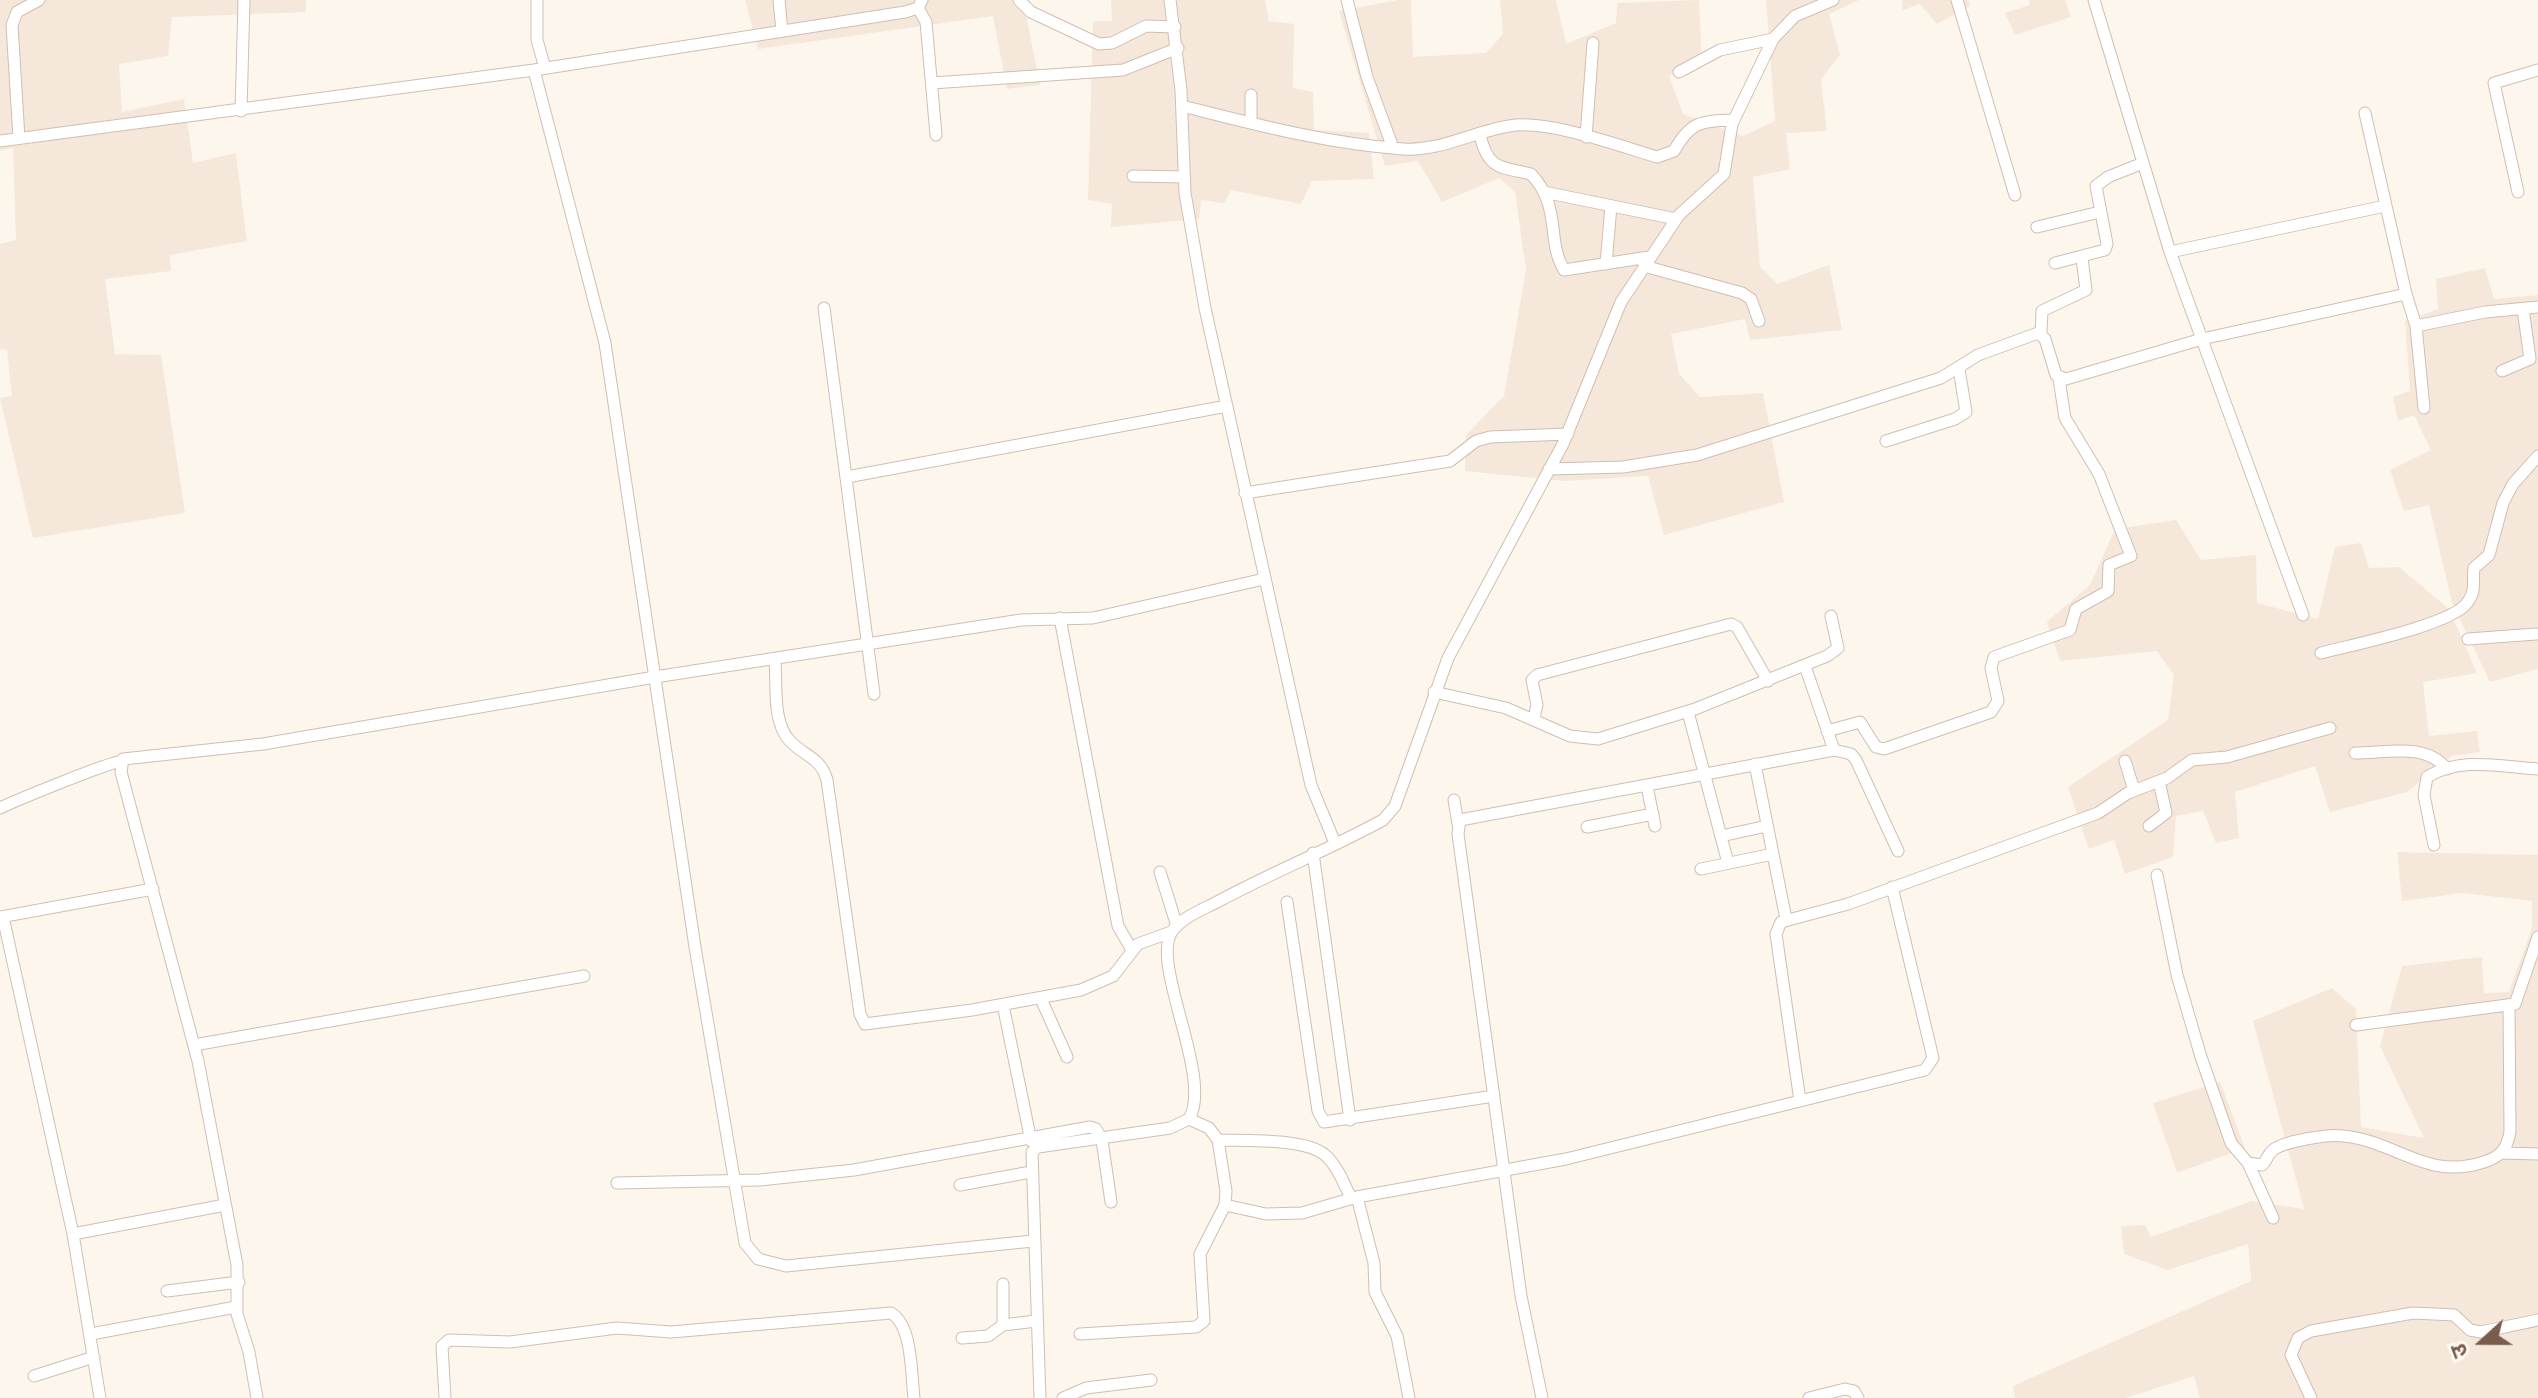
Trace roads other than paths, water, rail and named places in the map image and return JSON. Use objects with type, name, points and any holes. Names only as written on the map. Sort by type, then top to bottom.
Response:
[{"type":"street","points":[[19,138],[12,25],[17,12],[39,0]]},
{"type":"street","points":[[241,111],[244,0]]},
{"type":"street","points":[[537,0],[539,69],[605,343],[745,1243],[758,1259],[771,1264],[796,1266],[1033,1241]]},
{"type":"street","points":[[779,0],[782,31]]},
{"type":"street","points":[[1019,0],[1031,12],[1099,44],[1117,42],[1146,26],[1175,27]]},
{"type":"street","points":[[1170,0],[1178,48],[1184,177],[1205,308],[1311,785],[1335,843]]},
{"type":"street","points":[[1347,0],[1367,77],[1393,148]]},
{"type":"street","points":[[775,659],[784,732],[791,743],[820,763],[827,780],[862,1020],[877,1024],[1081,990],[1113,976],[1132,950],[1145,940],[1174,929],[1313,853],[1383,820],[1395,806],[1434,692],[1485,586],[1568,434],[1610,323],[1676,219],[1724,174],[1734,120],[1773,39],[1795,16],[1833,0]]},
{"type":"street","points":[[1957,0],[2015,195]]},
{"type":"street","points":[[2094,0],[2170,252],[2303,615]]},
{"type":"street","points":[[0,141],[539,69],[782,31],[920,4],[926,22],[936,135]]},
{"type":"street","points":[[1679,72],[1720,50],[1773,39]]},
{"type":"street","points":[[1586,137],[1593,43]]},
{"type":"street","points":[[932,83],[1123,70],[1178,48]]},
{"type":"street","points":[[2518,192],[2494,83],[2538,70]]},
{"type":"street","points":[[1251,95],[1251,123]]},
{"type":"street","points":[[1182,106],[1251,123],[1393,148],[1432,148],[1514,125],[1586,137],[1662,157],[1674,151],[1681,134],[1690,128],[1712,121],[1734,120]]},
{"type":"street","points":[[2365,113],[2416,326],[2424,408]]},
{"type":"street","points":[[1480,135],[1488,158],[1509,172],[1531,174],[1544,192],[1553,212],[1562,268],[1567,271],[1606,264],[1647,262],[1742,293],[1751,299],[1759,321]]},
{"type":"street","points":[[2055,263],[2100,254],[2107,248],[2096,188],[2099,182],[2143,163]]},
{"type":"street","points":[[1133,176],[1184,177]]},
{"type":"street","points":[[1544,192],[1676,219]]},
{"type":"street","points":[[1606,264],[1611,206]]},
{"type":"street","points":[[2170,252],[2385,206]]},
{"type":"street","points":[[2037,227],[2100,212]]},
{"type":"street","points":[[1827,731],[1860,722],[1876,747],[1884,749],[1991,712],[1998,701],[1991,668],[1994,657],[2070,630],[2076,609],[2108,591],[2109,565],[2131,556],[2099,474],[2065,418],[2059,379],[2041,333],[2042,311],[2086,290],[2082,258]]},
{"type":"street","points":[[2059,379],[2202,339],[2406,294]]},
{"type":"street","points":[[2416,326],[2538,307]]},
{"type":"street","points":[[824,308],[874,694]]},
{"type":"street","points":[[2502,371],[2530,359],[2523,309]]},
{"type":"street","points":[[1549,469],[1623,467],[1697,455],[1959,369],[1978,355],[2041,333]]},
{"type":"street","points":[[1886,441],[1955,419],[1966,412],[1959,369]]},
{"type":"street","points":[[847,477],[1227,406]]},
{"type":"street","points":[[1245,493],[1450,461],[1476,441],[1490,437],[1568,434]]},
{"type":"street","points":[[2321,653],[2443,619],[2465,606],[2474,592],[2473,571],[2489,555],[2503,503],[2523,469],[2538,456]]},
{"type":"street","points":[[0,808],[126,758],[263,744],[655,677],[1031,619],[1093,618],[1264,579]]},
{"type":"street","points":[[1434,692],[1506,708],[1570,736],[1598,739],[1688,712],[1805,666],[1838,648],[1831,616]]},
{"type":"street","points":[[1060,618],[1118,926],[1132,950]]},
{"type":"street","points":[[1534,718],[1537,705],[1532,680],[1537,675],[1726,624],[1737,627],[1768,681]]},
{"type":"street","points":[[2468,639],[2537,636]]},
{"type":"street","points":[[1805,666],[1834,750]]},
{"type":"street","points":[[1688,712],[1728,863]]},
{"type":"street","points":[[1800,1101],[1776,934],[1777,926],[1786,919],[1848,904],[2098,813],[2192,760],[2241,754],[2330,728]]},
{"type":"street","points":[[1458,824],[1469,816],[1834,750],[1851,754],[1856,760],[1898,851]]},
{"type":"street","points":[[2355,753],[2425,752],[2438,757],[2447,769]]},
{"type":"street","points":[[2125,761],[2134,790]]},
{"type":"street","points":[[120,762],[194,1045],[239,1282],[236,1307],[257,1398]]},
{"type":"street","points":[[2434,845],[2424,786],[2427,777],[2447,769],[2489,763],[2538,769]]},
{"type":"street","points":[[1755,764],[1786,919]]},
{"type":"street","points":[[2149,826],[2166,813],[2159,781]]},
{"type":"street","points":[[1587,827],[1654,820],[1647,786]]},
{"type":"street","points":[[1454,800],[1521,1296],[1542,1398]]},
{"type":"street","points":[[1721,836],[1767,826]]},
{"type":"street","points":[[1313,853],[1350,1120]]},
{"type":"street","points":[[1701,869],[1773,854]]},
{"type":"street","points":[[1160,872],[1174,929],[1169,962],[1194,1092],[1189,1119]]},
{"type":"street","points":[[2157,875],[2177,975],[2201,1057],[2231,1143],[2248,1163],[2273,1218]]},
{"type":"street","points":[[1225,1205],[1266,1214],[1291,1215],[1354,1197],[1504,1173],[1925,1070],[1932,1063],[1892,887]]},
{"type":"street","points":[[100,1398],[73,1234],[2,917],[153,889]]},
{"type":"street","points":[[1287,902],[1318,1111],[1327,1123],[1494,1096]]},
{"type":"street","points":[[2356,1025],[2509,1006],[2517,999],[2538,937]]},
{"type":"street","points":[[194,1045],[584,976]]},
{"type":"street","points":[[1041,999],[1067,1057]]},
{"type":"street","points":[[1003,1005],[1034,1149],[1031,1172],[1040,1398]]},
{"type":"street","points":[[2502,1153],[2510,1132],[2509,1006]]},
{"type":"street","points":[[1034,1149],[1170,1128],[1189,1119],[1209,1128],[1218,1140],[1225,1205],[1200,1254],[1202,1324],[1080,1334]]},
{"type":"street","points":[[617,1183],[735,1180],[854,1170],[1090,1127],[1096,1129],[1102,1140],[1111,1202]]},
{"type":"street","points":[[2248,1163],[2262,1165],[2277,1148],[2333,1136],[2360,1139],[2447,1170],[2464,1169],[2502,1153],[2538,1154]]},
{"type":"street","points":[[1218,1140],[1294,1145],[1319,1151],[1332,1163],[1354,1197],[1374,1263],[1375,1292],[1397,1336],[1409,1398]]},
{"type":"street","points":[[960,1185],[1031,1172]]},
{"type":"street","points":[[73,1234],[225,1205]]},
{"type":"street","points":[[167,1291],[239,1282]]},
{"type":"street","points":[[1003,1284],[1003,1325]]},
{"type":"street","points":[[91,1334],[236,1307]]},
{"type":"street","points":[[445,1398],[442,1346],[449,1340],[510,1342],[617,1328],[671,1332],[891,1313],[898,1317],[903,1329],[914,1398]]},
{"type":"street","points":[[2311,1398],[2291,1355],[2298,1338],[2311,1331],[2413,1313],[2454,1315],[2470,1330],[2481,1332],[2538,1320]]},
{"type":"street","points":[[962,1338],[988,1336],[1003,1325],[1036,1321]]},
{"type":"street","points":[[34,1376],[94,1357]]},
{"type":"street","points":[[1063,1398],[1078,1390],[1151,1380]]},
{"type":"street","points":[[1124,1383],[1126,1398]]},
{"type":"street","points":[[1809,1398],[1845,1389],[1854,1391],[1858,1398]]}]
